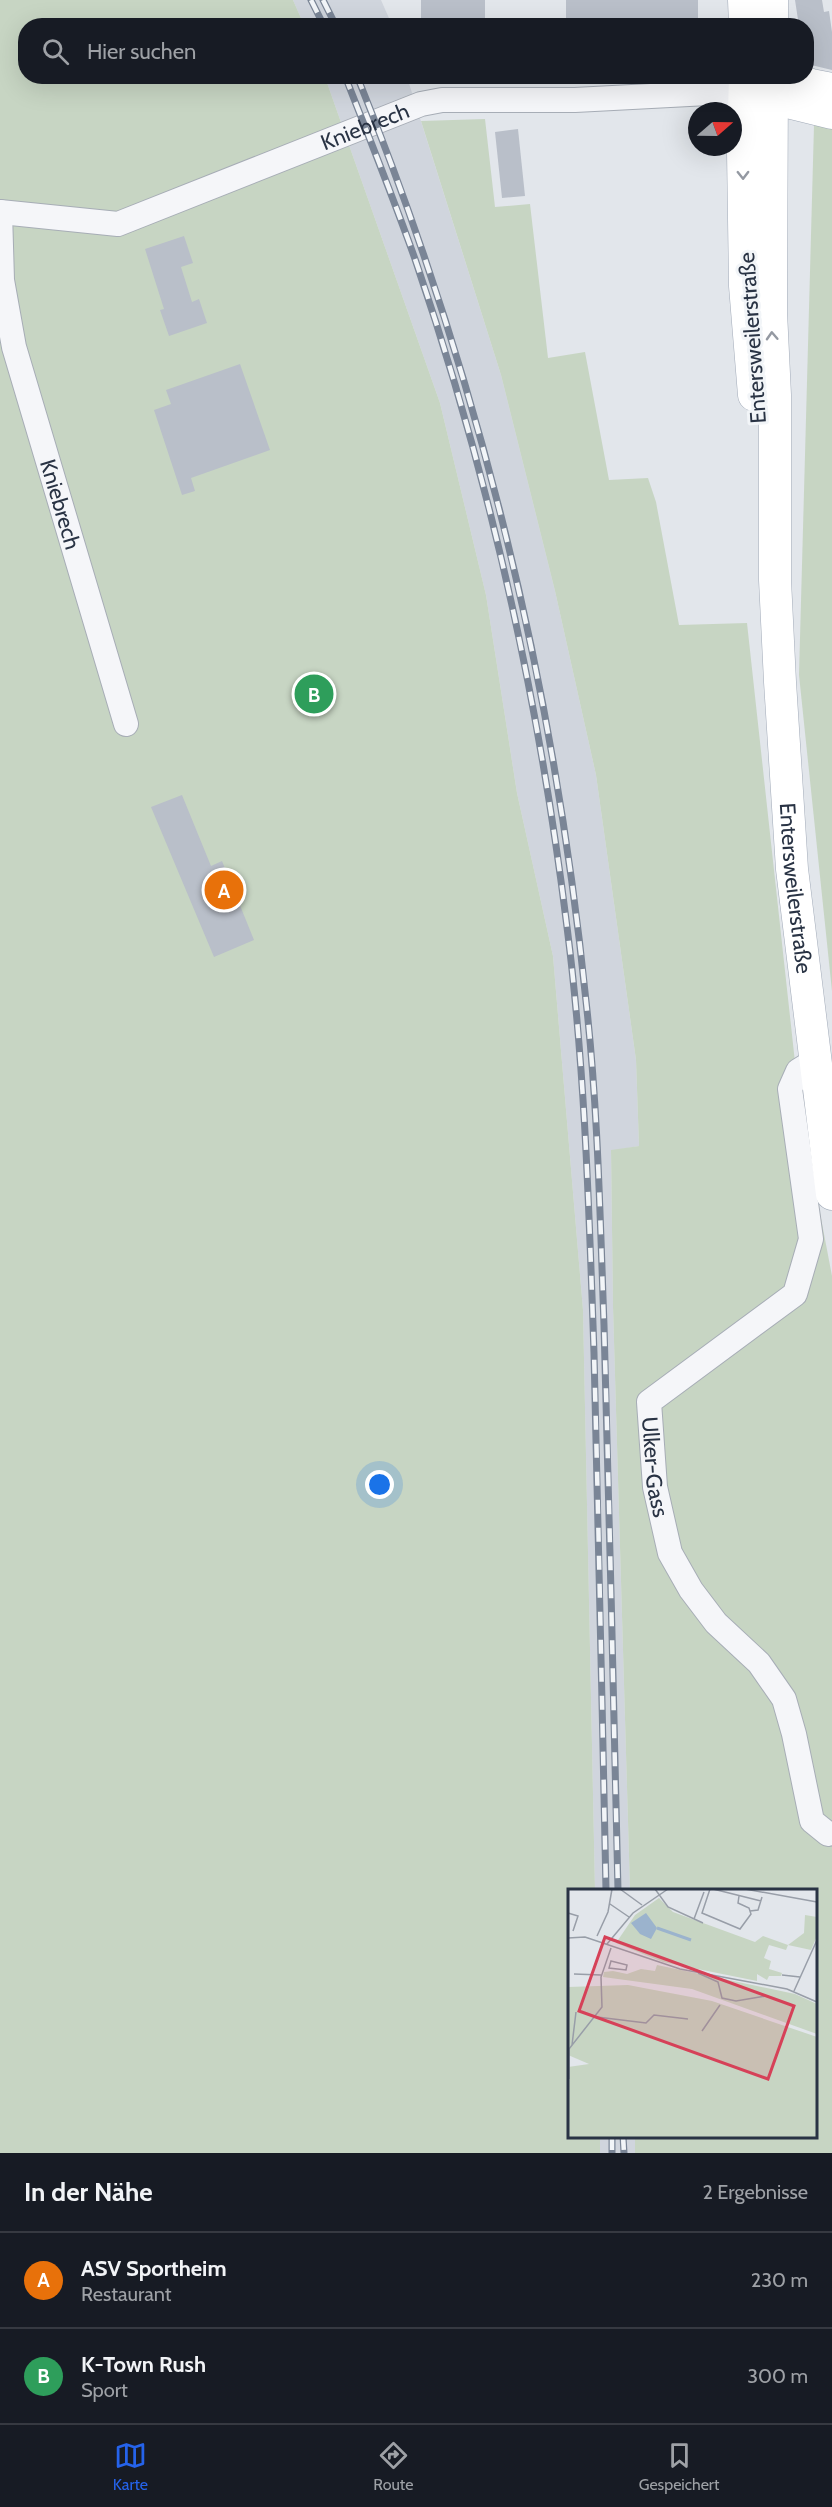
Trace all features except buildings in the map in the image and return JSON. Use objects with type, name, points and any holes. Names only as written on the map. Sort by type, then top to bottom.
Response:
[{"type":"main road","points":[[744,0],[745,18]]},
{"type":"main road","points":[[772,0],[772,18]]},
{"type":"main road","points":[[778,84],[832,113]]},
{"type":"main road","name":"Entersweilerstraße","points":[[778,84],[771,312],[775,395],[775,580],[792,868],[832,1194]]},
{"type":"street","name":"Kniebrech","points":[[126,724],[14,347],[2,280],[0,212],[118,224],[421,104],[442,100],[574,100],[708,93],[778,84]]},
{"type":"street","name":"Ulker-Gass","points":[[814,1061],[798,1071],[790,1089],[811,1239],[795,1294],[650,1402],[655,1487],[670,1553],[691,1590],[716,1623],[759,1663],[783,1699],[794,1734],[812,1821],[828,1834]]},
{"type":"shaded area","points":[[293,0],[381,0],[389,18],[301,18]]},
{"type":"shaded area","points":[[327,84],[409,84],[501,375],[555,591],[596,775],[636,1060],[639,1146],[611,1151],[613,1307],[630,1889],[595,1889],[583,1310],[553,956],[517,793],[486,595],[440,403]]},
{"type":"shaded area","points":[[600,2138],[635,2138],[635,2153],[600,2153]]},
{"type":"green space","points":[[0,0],[293,0],[301,18],[18,18],[18,84],[327,84],[440,403],[486,595],[517,793],[553,956],[583,1310],[595,1889],[568,1889],[568,2138],[600,2138],[600,2153],[0,2153]]},
{"type":"green space","points":[[485,119],[495,207],[530,204],[548,358],[585,352],[609,480],[648,478],[656,502],[679,625],[747,623],[800,1108],[832,1276],[832,2153],[635,2153],[635,2138],[817,2138],[817,1889],[630,1889],[613,1307],[611,1150],[639,1146],[636,1060],[596,775],[555,591],[501,375],[421,121]]},
{"type":"green space","points":[[814,125],[832,128],[832,991],[799,675]]},
{"type":"railway","points":[[311,0],[320,18]]},
{"type":"railway","points":[[323,0],[332,18]]},
{"type":"railway","points":[[348,84],[415,259],[466,423],[488,505],[526,673],[555,842],[578,1033],[588,1193],[596,1420],[606,1889]]},
{"type":"railway","points":[[360,84],[400,188],[439,301],[474,415],[531,647],[554,764],[572,882],[590,1041],[598,1163],[618,1889]]},
{"type":"railway","points":[[612,2138],[612,2153]]},
{"type":"railway","points":[[623,2138],[624,2153]]},
{"type":"place","name":"K-Town Rush","points":[[314,694]]},
{"type":"place","name":"ASV Sportheim","points":[[224,890]]}]
